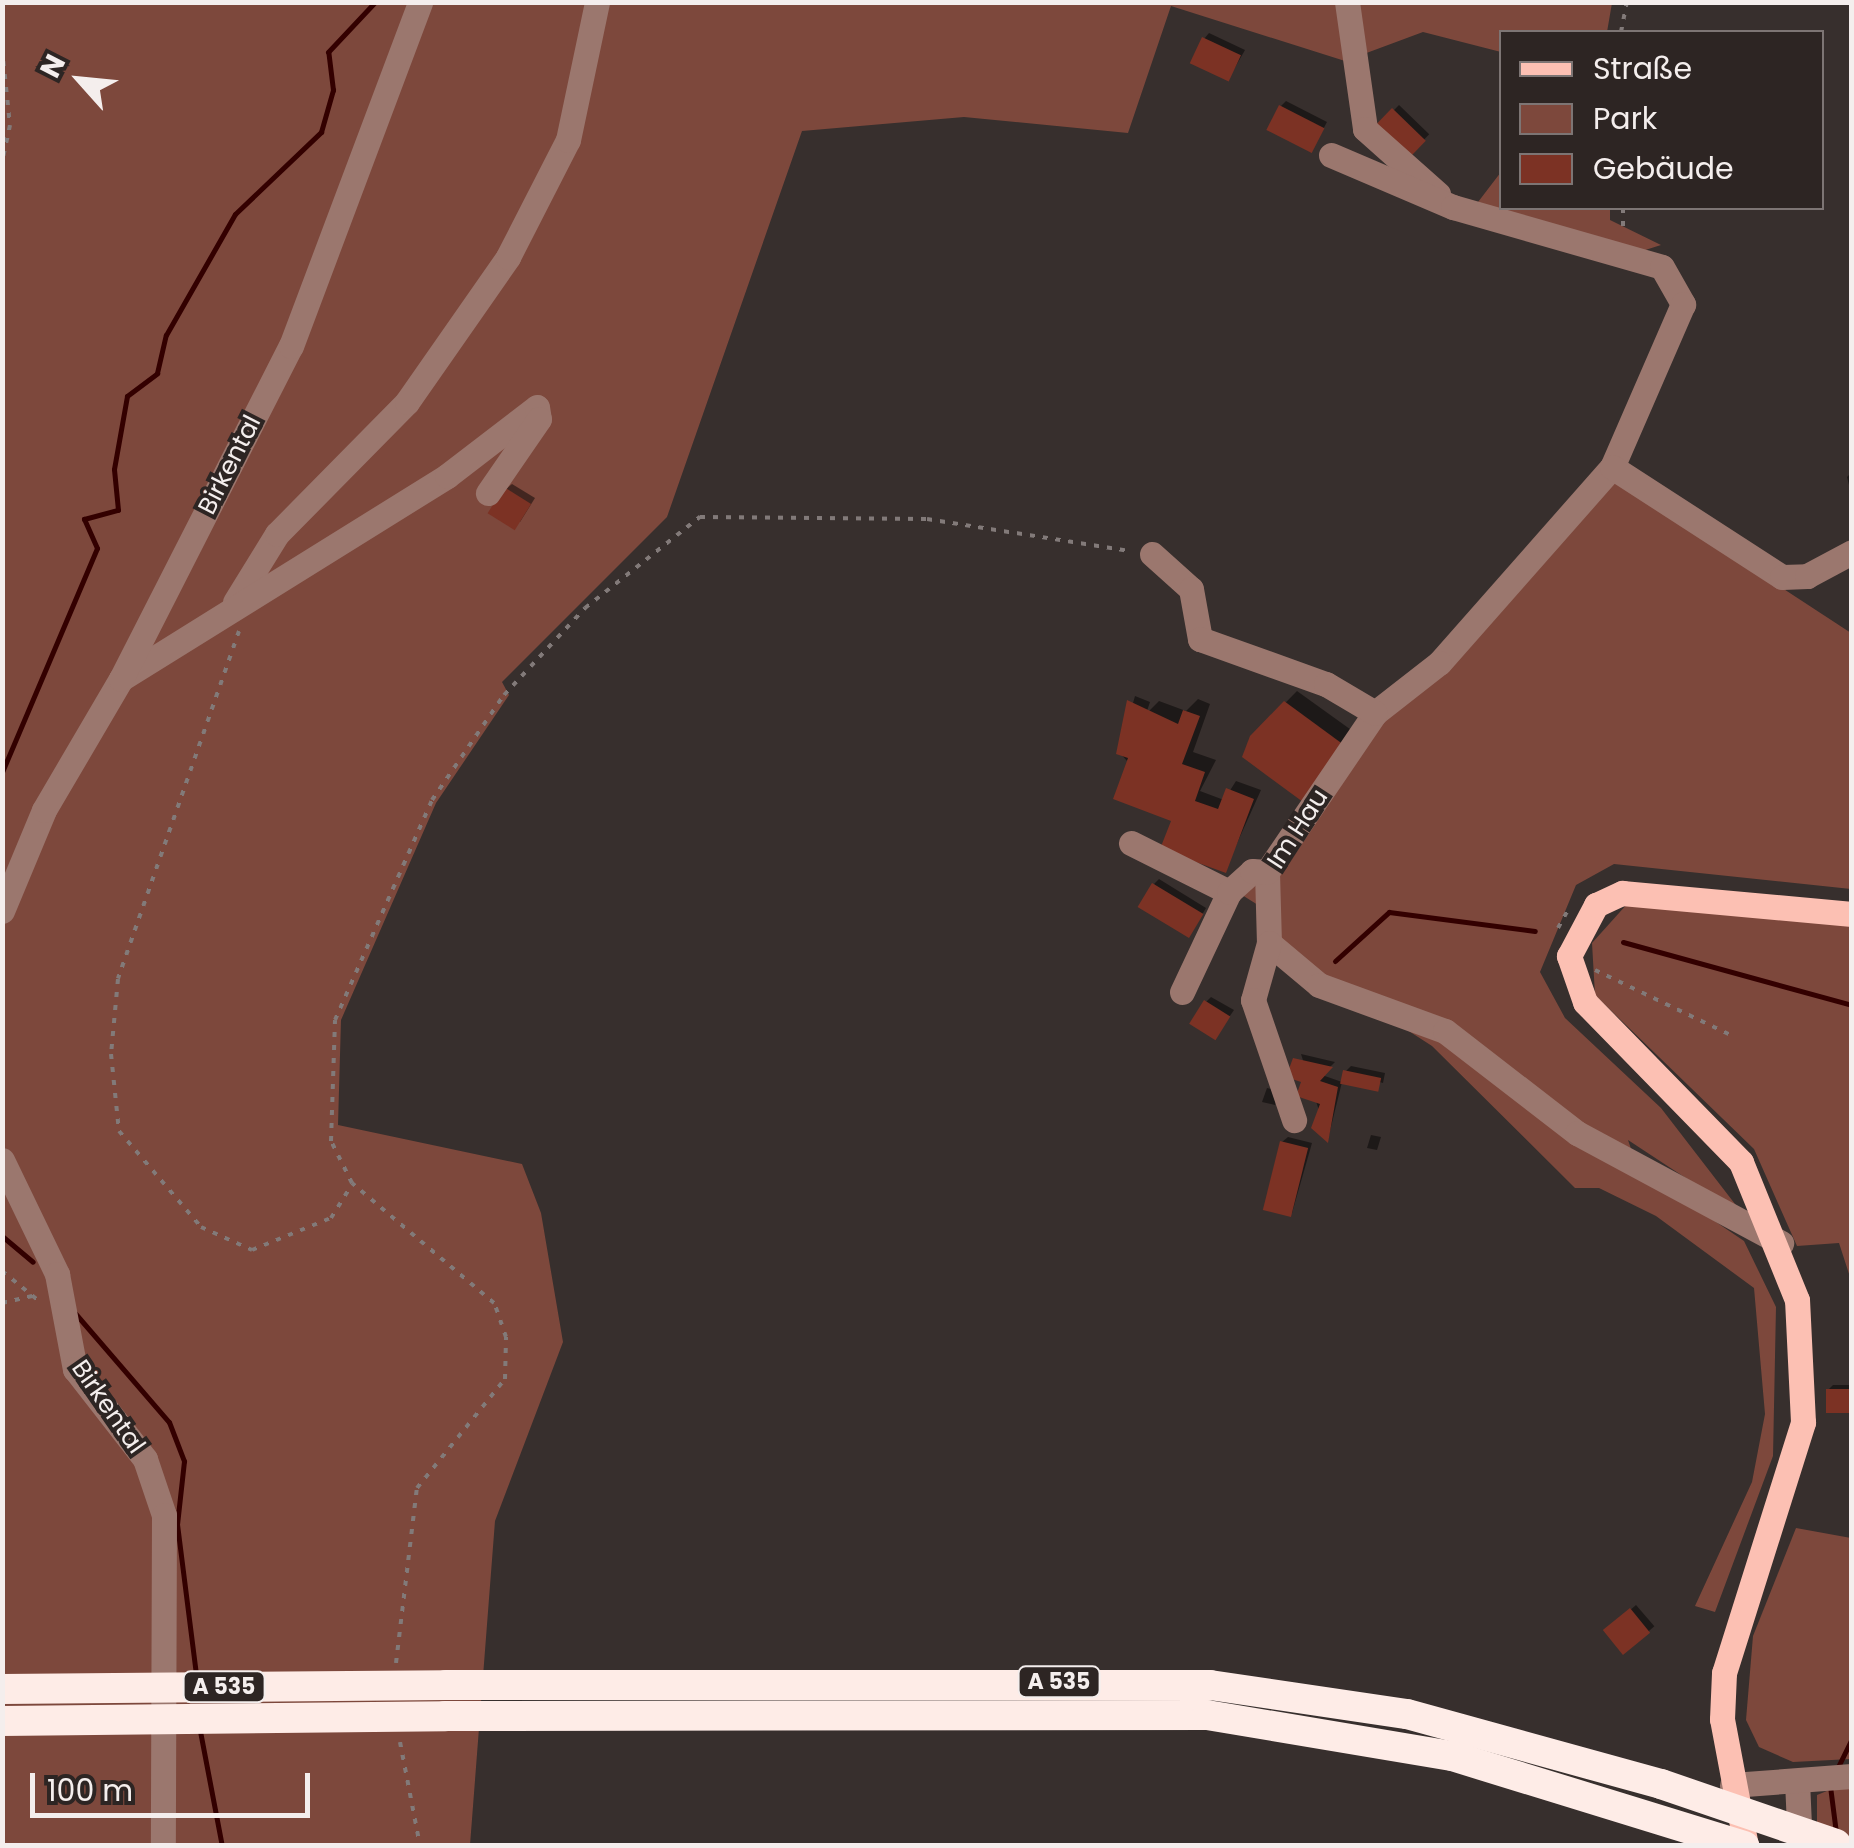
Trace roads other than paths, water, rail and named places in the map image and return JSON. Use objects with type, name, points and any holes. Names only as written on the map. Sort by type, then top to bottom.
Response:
[{"type":"highway","name":"A 535","points":[[2,1689],[1210,1685],[1424,1718],[1660,1784],[1837,1845]]},
{"type":"highway","name":"A 535","points":[[2,1721],[1208,1715],[1452,1756],[1658,1816],[1745,1846]]},
{"type":"main road","points":[[1745,1846],[1732,1785],[1724,1673],[1803,1422],[1804,1351],[1781,1244],[1742,1162],[1584,1002],[1569,956],[1596,905],[1622,893],[1852,914]]},
{"type":"street","name":"Birkental","points":[[2,911],[44,810],[122,680],[291,346],[420,2]]},
{"type":"street","points":[[236,602],[277,534],[407,402],[508,257],[568,140],[597,2]]},
{"type":"street","name":"Im Hau","points":[[1347,2],[1365,129],[1453,207]]},
{"type":"street","name":"Im Hau","points":[[1294,1120],[1252,1000],[1268,943],[1267,872],[1375,713],[1440,663],[1612,466],[1683,304],[1662,267],[1623,252],[1453,207],[1331,155]]},
{"type":"street","points":[[122,680],[236,602],[447,476],[537,407],[531,434],[488,493]]},
{"type":"street","points":[[1612,466],[1782,577],[1807,576],[1852,552]]},
{"type":"street","points":[[1152,554],[1191,588],[1200,638],[1326,684],[1375,713]]},
{"type":"street","points":[[1131,843],[1230,892]]},
{"type":"street","points":[[1182,992],[1230,892],[1252,871],[1267,872]]},
{"type":"street","points":[[1268,943],[1319,985],[1444,1031],[1577,1133],[1781,1244]]},
{"type":"street","name":"Birkental","points":[[2,1160],[57,1274],[59,1315],[75,1369],[146,1459],[164,1515],[163,1846]]},
{"type":"street","points":[[1732,1785],[1797,1781],[1819,1772],[1852,1776]]},
{"type":"street","points":[[1797,1781],[1800,1846]]},
{"type":"waterway","points":[[2,772],[97,548],[84,519],[118,510],[114,469],[127,396],[157,373],[166,335],[235,214],[321,132],[333,90],[328,52],[375,2]]},
{"type":"waterway","points":[[1335,961],[1389,912],[1535,931]]},
{"type":"waterway","points":[[1623,942],[1852,1005]]},
{"type":"waterway","points":[[2,1236],[33,1262]]},
{"type":"waterway","points":[[74,1312],[169,1422],[184,1461],[177,1524],[196,1675]]},
{"type":"waterway","points":[[200,1731],[222,1846]]},
{"type":"waterway","points":[[1836,1771],[1852,1738]]},
{"type":"waterway","points":[[1830,1786],[1836,1833]]}]
